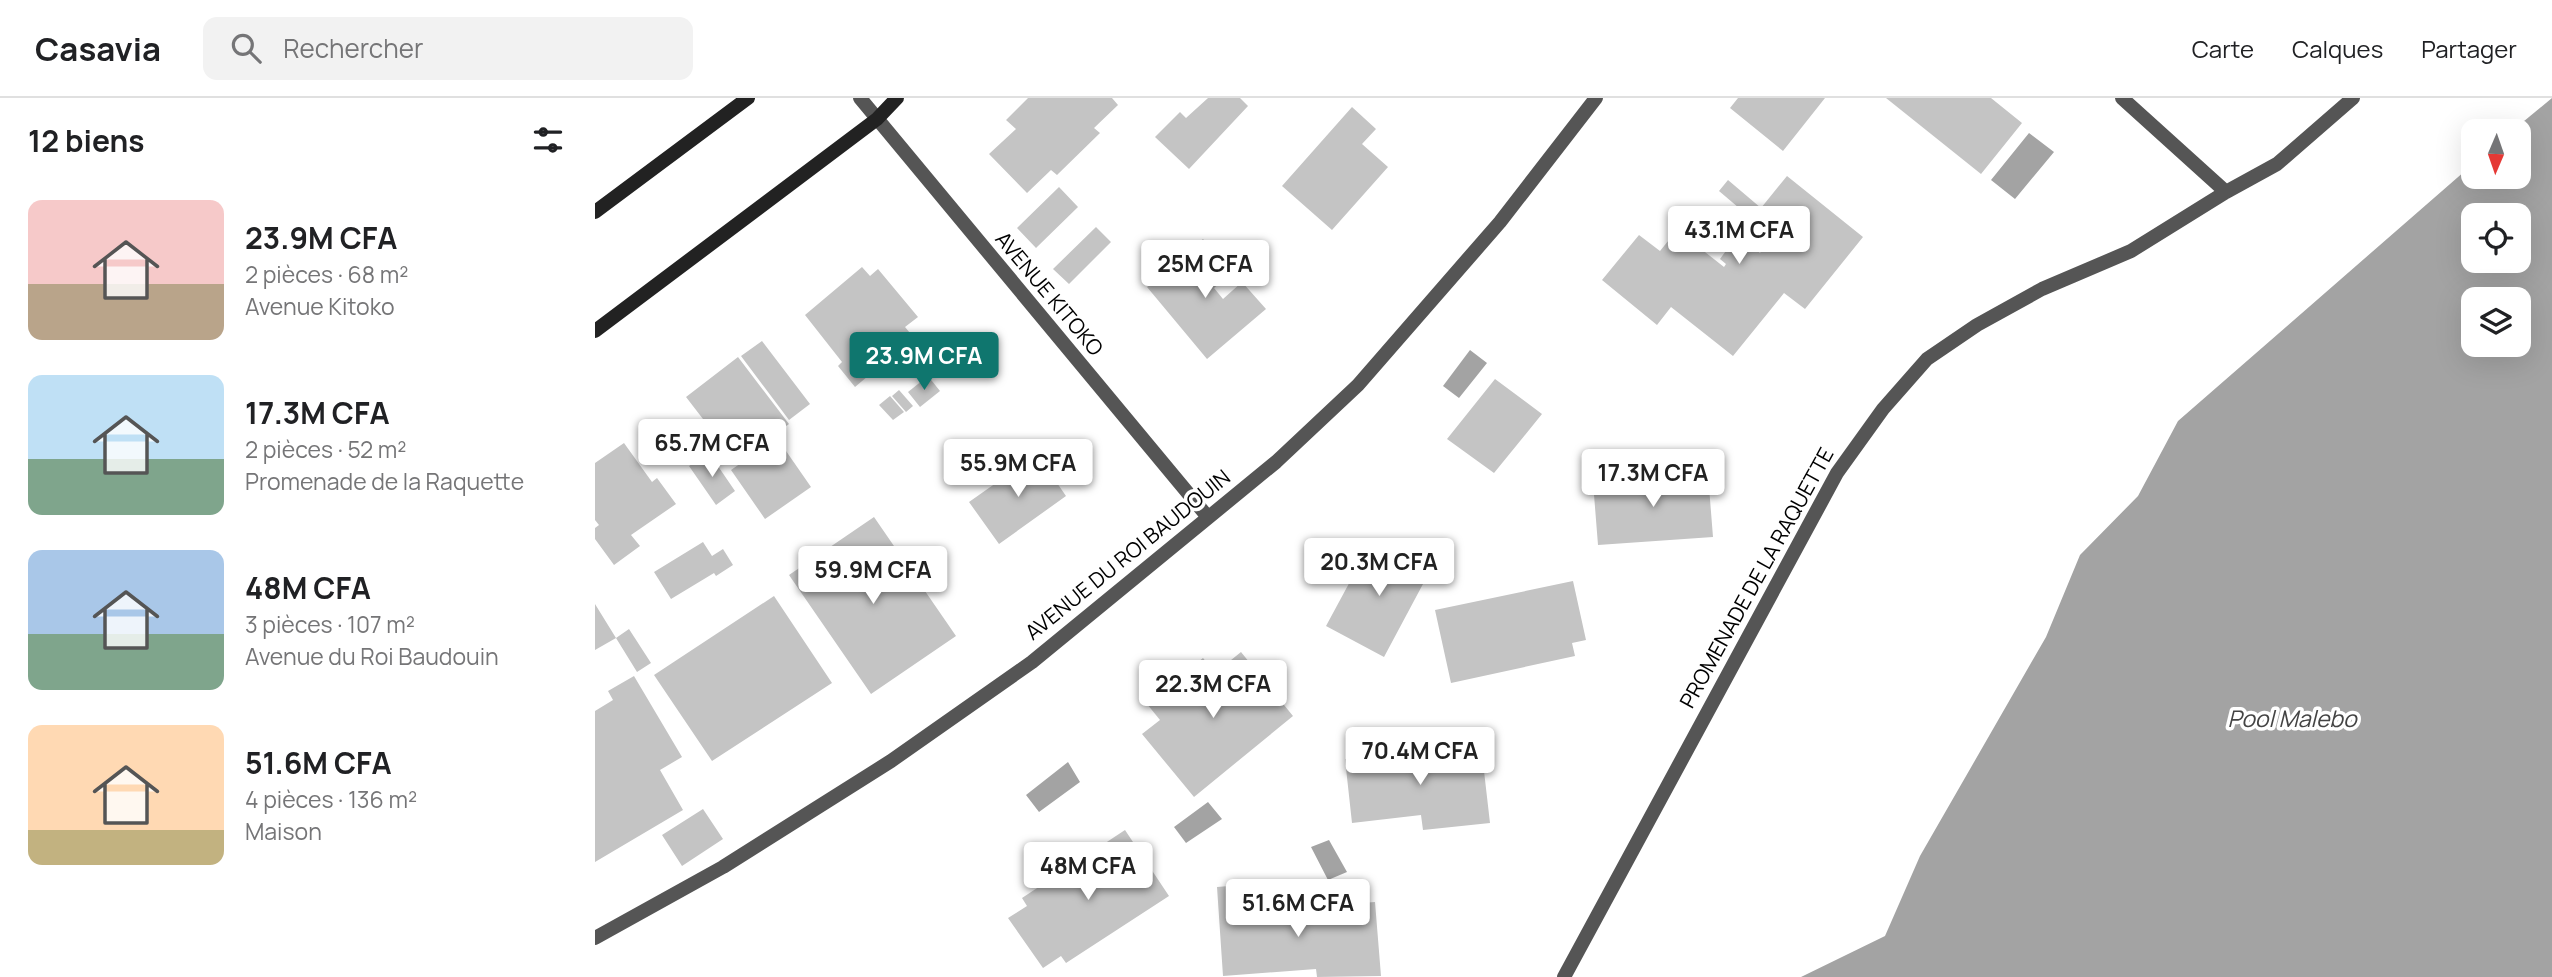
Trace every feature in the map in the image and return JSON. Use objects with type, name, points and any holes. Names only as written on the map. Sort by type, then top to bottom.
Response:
[{"type":"street","points":[[595,212],[748,98]]},
{"type":"street","name":"AVENUE KITOKO","points":[[860,98],[1207,516]]},
{"type":"street","points":[[595,331],[877,120],[897,98]]},
{"type":"street","name":"AVENUE DU ROI BAUDOUIN","points":[[595,937],[723,867],[891,761],[1032,662],[1276,462],[1358,385],[1500,222],[1596,98]]},
{"type":"street","points":[[2122,98],[2226,192]]},
{"type":"street","name":"PROMENADE DE LA RAQUETTE","points":[[1564,977],[1837,473],[1883,409],[1927,359],[1977,325],[2042,289],[2131,251],[2277,164],[2353,98]]},
{"type":"water","name":"Pool Malebo","points":[[2552,98],[2552,977],[1801,977],[1885,936],[1920,856],[2046,637],[2080,555],[2138,496],[2178,421],[2461,174],[2461,189],[2531,189],[2531,119],[2527,119]]},
{"type":"water","points":[[2029,133],[2054,152],[2015,199],[1991,180]]},
{"type":"water","points":[[1470,350],[1487,363],[1459,398],[1443,386]]},
{"type":"water","points":[[1068,762],[1080,782],[1039,812],[1026,795]]},
{"type":"water","points":[[1208,802],[1222,819],[1186,843],[1174,827]]},
{"type":"water","points":[[1329,840],[1347,872],[1328,880],[1311,847]]},
{"type":"building","points":[[1028,98],[1112,98],[1118,105],[1094,128],[1100,133],[1057,175],[1051,170],[1027,193],[989,154],[1016,129],[1006,120]]},
{"type":"building","points":[[1208,98],[1240,98],[1248,106],[1189,169],[1155,137],[1180,112],[1186,118]]},
{"type":"building","points":[[1738,98],[1825,98],[1783,151],[1730,108]]},
{"type":"building","points":[[1886,98],[1991,98],[2022,123],[1981,174]]},
{"type":"building","points":[[1352,107],[1376,129],[1362,144],[1388,167],[1332,230],[1282,186]]},
{"type":"building","points":[[1787,176],[1863,237],[1805,309],[1784,293],[1733,356],[1671,307],[1657,325],[1602,280],[1639,235],[1660,251],[1677,230],[1724,267],[1726,264],[1720,259],[1728,248],[1726,243],[1732,235],[1738,235],[1760,253],[1763,249],[1742,232],[1752,219],[1719,191],[1728,180],[1761,208]]},
{"type":"building","points":[[1059,187],[1078,207],[1036,248],[1017,228]]},
{"type":"building","points":[[1096,227],[1111,242],[1069,284],[1053,269]]},
{"type":"building","points":[[1203,239],[1232,272],[1214,288],[1223,299],[1242,282],[1266,309],[1207,359],[1147,287]]},
{"type":"building","points":[[862,267],[870,276],[878,269],[918,317],[905,327],[910,333],[870,366],[874,371],[855,387],[838,366],[842,362],[805,315]]},
{"type":"building","points":[[762,341],[810,404],[789,420],[741,356]]},
{"type":"building","points":[[738,357],[789,424],[737,463],[686,397]]},
{"type":"building","points":[[928,376],[940,391],[920,407],[908,392]]},
{"type":"building","points":[[1495,379],[1542,414],[1494,473],[1447,439]]},
{"type":"building","points":[[899,390],[913,406],[906,412],[892,396]]},
{"type":"building","points":[[890,396],[904,412],[893,420],[879,405]]},
{"type":"building","points":[[777,438],[811,487],[765,519],[731,470]]},
{"type":"building","points":[[624,443],[652,482],[657,478],[676,504],[631,535],[640,546],[614,565],[595,539],[595,528],[599,525],[595,520],[595,463]]},
{"type":"building","points":[[709,453],[735,491],[716,505],[689,466]]},
{"type":"building","points":[[1037,454],[1066,496],[999,544],[969,502]]},
{"type":"building","points":[[1708,474],[1713,537],[1598,545],[1593,482]]},
{"type":"building","points":[[874,517],[956,636],[871,694],[789,575]]},
{"type":"building","points":[[1373,539],[1431,569],[1384,657],[1326,626]]},
{"type":"building","points":[[703,542],[712,556],[723,549],[733,565],[716,576],[714,573],[671,599],[654,572]]},
{"type":"building","points":[[1573,581],[1586,640],[1572,643],[1575,656],[1451,683],[1435,610]]},
{"type":"building","points":[[774,596],[832,683],[712,761],[654,675]]},
{"type":"building","points":[[595,604],[616,638],[595,650]]},
{"type":"building","points":[[629,629],[651,663],[637,672],[616,638]]},
{"type":"building","points":[[1241,652],[1293,716],[1194,797],[1142,734],[1160,720],[1147,704],[1203,658],[1215,673]]},
{"type":"building","points":[[634,676],[682,757],[660,770],[683,810],[595,862],[595,711],[613,700],[608,691]]},
{"type":"building","points":[[1481,745],[1490,823],[1423,830],[1421,815],[1352,823],[1345,759]]},
{"type":"building","points":[[703,809],[723,839],[682,866],[662,835]]},
{"type":"building","points":[[1125,830],[1169,896],[1066,963],[1061,956],[1043,968],[1008,918],[1027,906],[1022,898]]},
{"type":"building","points":[[1241,885],[1243,912],[1375,902],[1381,976],[1317,977],[1316,969],[1223,976],[1217,887]]}]
